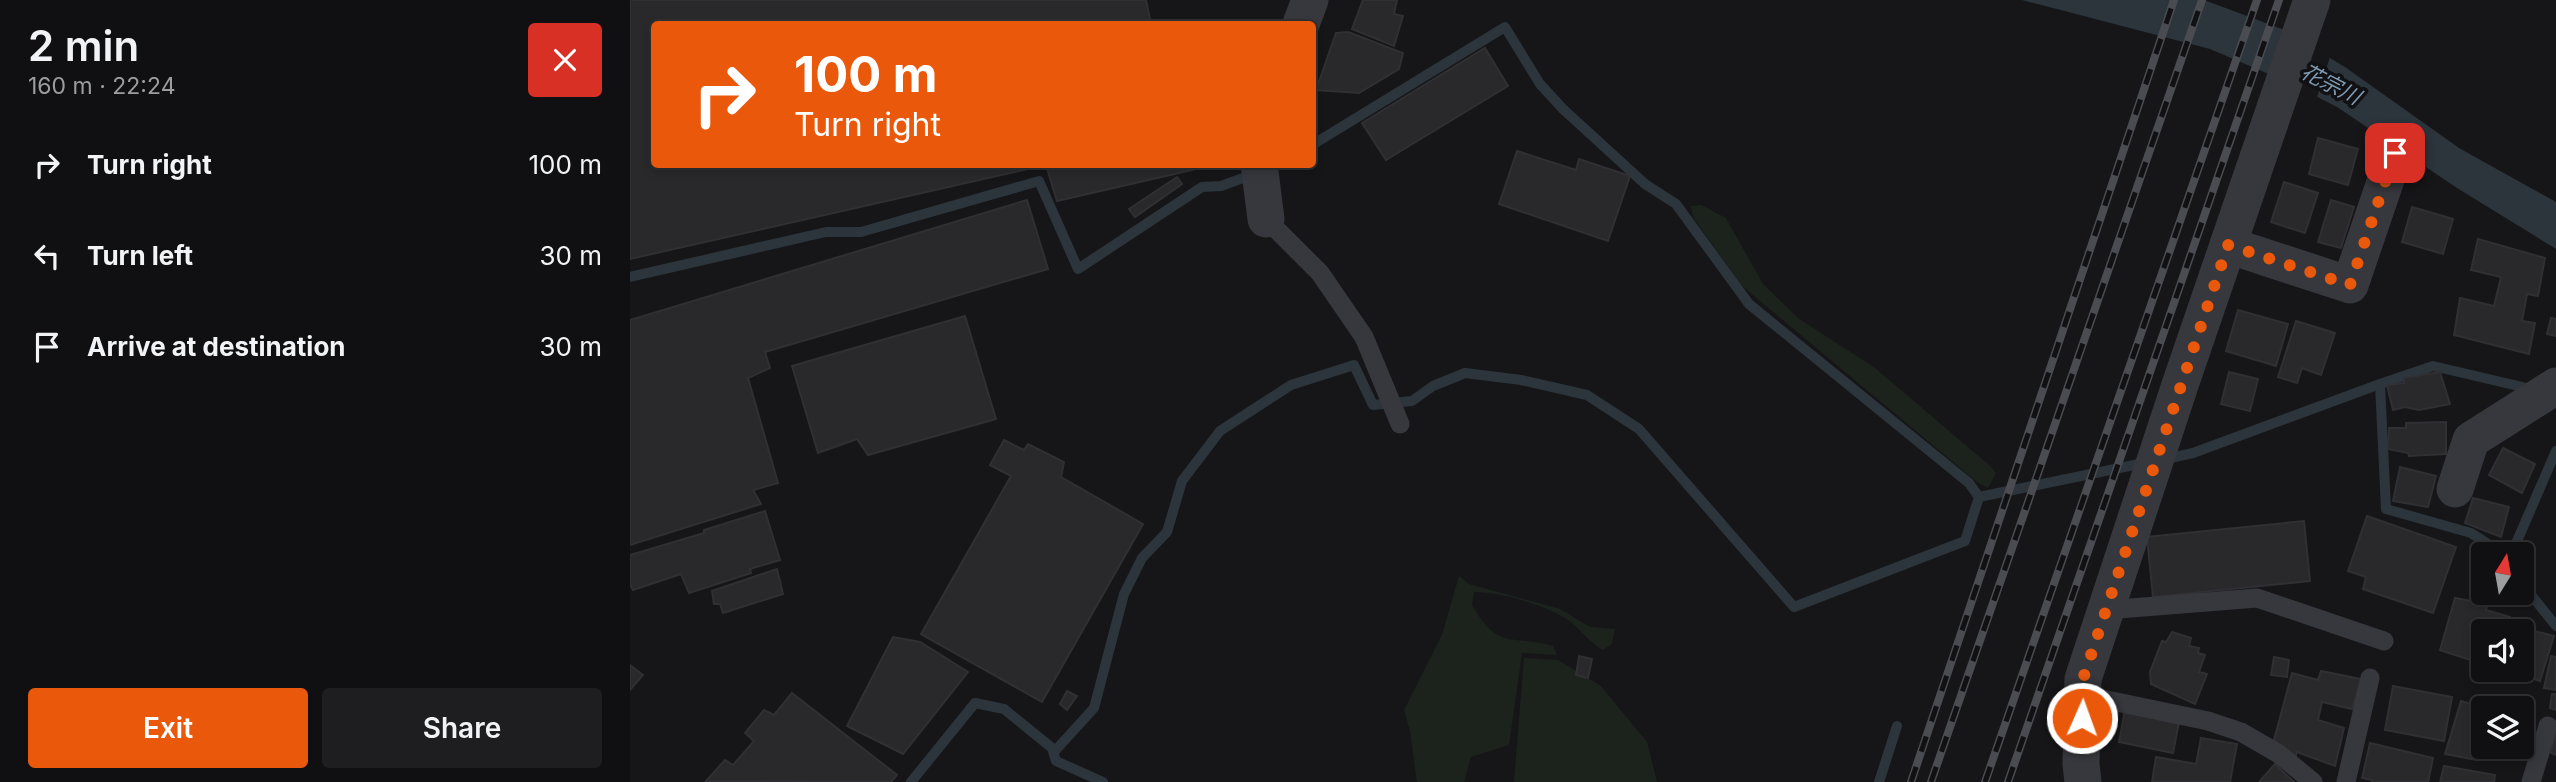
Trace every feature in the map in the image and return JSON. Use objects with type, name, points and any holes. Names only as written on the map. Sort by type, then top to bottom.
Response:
[{"type":"street","points":[[1302,21],[1310,0]]},
{"type":"street","points":[[2083,782],[2083,679],[2312,0]]},
{"type":"street","points":[[2228,245],[2350,285],[2395,153]]},
{"type":"street","points":[[1260,168],[1266,219]]},
{"type":"street","points":[[2455,489],[2471,440],[2556,386]]},
{"type":"lane","points":[[1266,219],[1320,273],[1364,337],[1400,424]]},
{"type":"lane","points":[[2106,610],[2257,598],[2384,641]]},
{"type":"lane","points":[[2346,782],[2370,678]]},
{"type":"lane","points":[[2082,695],[2208,721],[2241,732],[2279,754],[2313,782]]},
{"type":"lane","points":[[2531,782],[2548,726]]},
{"type":"shaded area","points":[[1701,205],[1726,218],[1763,284],[1798,318],[1875,368],[1989,465],[1996,473],[1988,488],[1977,482],[1742,286],[1693,217],[1691,206]]},
{"type":"shaded area","points":[[1459,576],[1469,584],[1560,609],[1590,627],[1615,629],[1612,644],[1603,650],[1570,622],[1546,608],[1508,596],[1474,592],[1472,605],[1490,629],[1506,638],[1553,646],[1557,655],[1522,653],[1509,745],[1471,757],[1464,782],[1417,782],[1410,731],[1404,710],[1442,635]]},
{"type":"shaded area","points":[[1524,658],[1558,660],[1601,686],[1647,742],[1657,782],[1514,782]]},
{"type":"water","name":"花宗川","points":[[2022,0],[2204,0],[2282,29],[2345,67],[2459,148],[2556,202],[2556,249],[2457,188],[2337,107],[2292,84],[2210,49]]},
{"type":"pier","points":[[2287,28],[2331,54],[2316,100],[2291,87]]},
{"type":"building","points":[[630,0],[1146,0],[1150,21],[651,21],[651,168],[1033,168],[630,259]]},
{"type":"building","points":[[1363,0],[1397,0],[1394,14],[1403,16],[1394,46],[1352,29]]},
{"type":"building","points":[[1348,32],[1403,53],[1399,69],[1359,93],[1316,90],[1336,33]]},
{"type":"building","points":[[1485,48],[1508,86],[1386,160],[1362,123]]},
{"type":"building","points":[[2318,138],[2358,149],[2348,185],[2309,174]]},
{"type":"building","points":[[1517,151],[1576,170],[1579,159],[1630,176],[1608,241],[1499,204]]},
{"type":"building","points":[[1047,168],[1201,168],[1057,201]]},
{"type":"building","points":[[1177,177],[1182,184],[1135,217],[1129,209]]},
{"type":"building","points":[[2284,182],[2318,193],[2305,233],[2271,222]]},
{"type":"building","points":[[1027,200],[1048,269],[765,352],[770,368],[748,378],[778,483],[753,490],[761,504],[630,545],[630,320]]},
{"type":"building","points":[[2331,200],[2354,207],[2341,248],[2318,242]]},
{"type":"building","points":[[2412,207],[2453,219],[2443,254],[2402,242]]},
{"type":"building","points":[[2478,239],[2545,258],[2538,296],[2527,294],[2522,321],[2535,323],[2529,354],[2454,335],[2460,298],[2494,306],[2501,277],[2471,270]]},
{"type":"building","points":[[2238,310],[2288,324],[2276,366],[2226,351]]},
{"type":"building","points":[[965,316],[996,419],[868,455],[857,439],[818,453],[792,366]]},
{"type":"building","points":[[2551,318],[2556,319],[2556,336],[2547,334]]},
{"type":"building","points":[[2296,321],[2335,333],[2321,375],[2302,368],[2297,383],[2278,377]]},
{"type":"building","points":[[2229,372],[2258,379],[2250,411],[2221,404]]},
{"type":"building","points":[[2440,372],[2450,404],[2419,410],[2405,407],[2393,410],[2387,385],[2404,383],[2404,378]]},
{"type":"building","points":[[2446,422],[2446,454],[2409,456],[2408,453],[2388,449],[2389,428],[2406,428],[2406,423]]},
{"type":"building","points":[[1004,440],[1024,450],[1028,444],[1064,462],[1061,477],[1143,524],[1042,702],[921,634],[1011,476],[990,465]]},
{"type":"building","points":[[2503,448],[2535,464],[2522,493],[2489,475]]},
{"type":"building","points":[[2400,467],[2436,476],[2428,507],[2393,501]]},
{"type":"building","points":[[2473,498],[2509,507],[2501,537],[2465,523]]},
{"type":"building","points":[[765,511],[780,560],[750,569],[751,573],[689,593],[681,574],[633,590],[630,584],[630,555]]},
{"type":"building","points":[[2367,516],[2456,547],[2433,613],[2363,589],[2366,577],[2348,571]]},
{"type":"building","points":[[2304,521],[2310,581],[2153,597],[2147,537]]},
{"type":"building","points":[[777,569],[783,594],[723,613],[720,604],[714,604],[712,591]]},
{"type":"building","points":[[2455,598],[2471,601],[2471,606],[2487,606],[2486,610],[2510,617],[2471,619],[2471,660],[2440,650]]},
{"type":"building","points":[[2534,631],[2554,636],[2540,681],[2534,679]]},
{"type":"building","points":[[2172,632],[2191,638],[2189,646],[2199,648],[2198,653],[2205,655],[2199,672],[2207,674],[2195,704],[2151,684],[2150,672],[2162,641],[2166,642]]},
{"type":"building","points":[[893,637],[920,642],[968,672],[903,754],[847,726]]},
{"type":"building","points":[[1579,656],[1592,659],[1588,678],[1576,675]]},
{"type":"building","points":[[2551,656],[2556,657],[2556,690],[2544,688]]},
{"type":"building","points":[[2274,657],[2289,660],[2287,677],[2271,675]]},
{"type":"building","points":[[630,665],[643,675],[630,690]]},
{"type":"building","points":[[2321,671],[2361,679],[2352,709],[2322,702],[2318,720],[2344,728],[2335,766],[2297,752],[2295,758],[2274,740],[2292,673],[2318,680]]},
{"type":"building","points":[[2393,686],[2452,697],[2444,741],[2385,730]]},
{"type":"building","points":[[1067,691],[1077,696],[1067,710],[1060,704]]},
{"type":"building","points":[[792,693],[897,775],[891,782],[706,781],[725,760],[733,765],[754,741],[745,733],[764,710],[774,715]]},
{"type":"building","points":[[2552,694],[2556,694],[2556,710],[2550,708]]},
{"type":"building","points":[[2461,701],[2471,704],[2471,759],[2445,754]]},
{"type":"building","points":[[2125,710],[2179,722],[2173,753],[2119,742]]},
{"type":"building","points":[[2556,731],[2556,755],[2551,753]]},
{"type":"building","points":[[2201,738],[2237,744],[2230,782],[2152,782],[2156,757],[2196,764]]},
{"type":"building","points":[[2370,743],[2433,758],[2428,782],[2372,782],[2362,778]]},
{"type":"building","points":[[2275,764],[2294,782],[2259,782]]},
{"type":"building","points":[[2444,766],[2495,775],[2494,782],[2440,782]]},
{"type":"waterway","points":[[1316,143],[1505,27],[1540,84],[1563,109],[1645,184],[1676,204],[1749,304],[1969,483],[1979,497]]},
{"type":"waterway","points":[[630,277],[826,232],[861,232],[1039,181],[1078,269],[1202,187],[1221,186],[1254,174]]},
{"type":"waterway","points":[[1054,752],[1094,708],[1124,594],[1142,558],[1167,532],[1182,481],[1220,431],[1291,385],[1354,365],[1373,405],[1412,401],[1433,386],[1465,373],[1521,380],[1587,395],[1639,429],[1794,607],[1965,541],[1979,497]]},
{"type":"waterway","points":[[2166,459],[2193,453],[2433,366],[2531,389]]},
{"type":"waterway","points":[[2380,384],[2386,509],[2471,533],[2485,542]]},
{"type":"waterway","points":[[2517,542],[2556,451]]},
{"type":"waterway","points":[[1979,497],[2144,463]]},
{"type":"waterway","points":[[2534,598],[2556,626]]},
{"type":"waterway","points":[[911,782],[975,703],[1004,709],[1052,748],[1056,761],[1103,782]]},
{"type":"waterway","points":[[1879,782],[1897,726]]},
{"type":"railway","points":[[1911,782],[2174,0]]},
{"type":"railway","points":[[1931,782],[2202,0]]},
{"type":"railway","points":[[1985,782],[2257,0]]},
{"type":"railway","points":[[2008,782],[2279,0]]},
{"type":"route","points":[[2082,718],[2083,679],[2179,385],[2228,245],[2350,285],[2395,153]]}]
